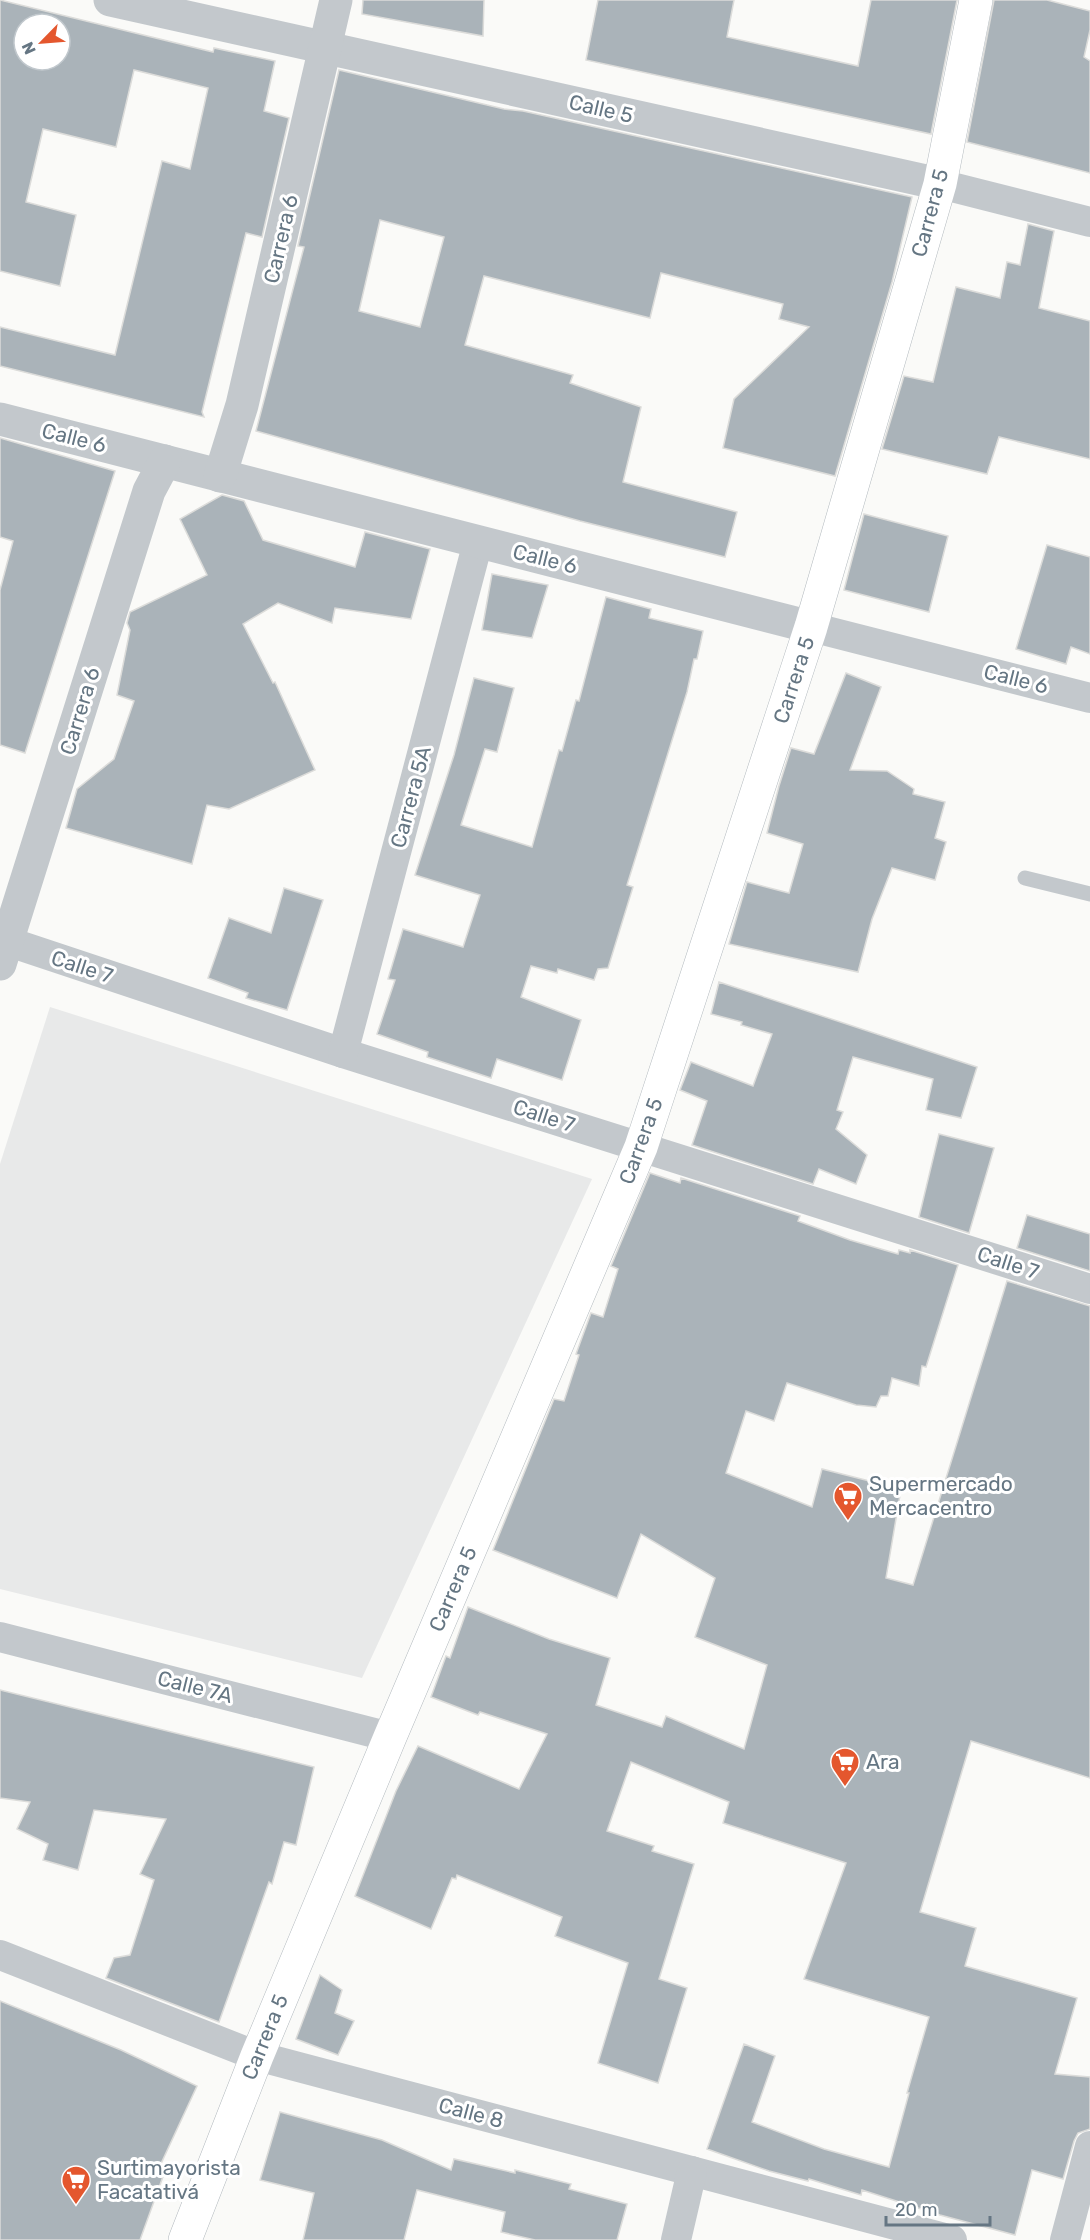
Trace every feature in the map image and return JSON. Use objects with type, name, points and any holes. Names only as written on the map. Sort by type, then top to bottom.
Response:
[{"type":"main road","name":"Carrera 5","points":[[185,2240],[257,2056],[390,1737],[641,1147],[811,627],[940,184],[976,0]]},
{"type":"street","name":"Calle 5","points":[[110,0],[940,184],[1090,222]]},
{"type":"street","name":"Carrera 6","points":[[220,476],[242,405],[336,0]]},
{"type":"street","name":"Calle 6","points":[[0,419],[1090,698]]},
{"type":"street","name":"Carrera 6","points":[[2,948],[149,491],[165,461]]},
{"type":"street","name":"Carrera 5A","points":[[343,1053],[478,542]]},
{"type":"street","name":"Calle 7","points":[[2,948],[1090,1289]]},
{"type":"street","name":"Calle 7A","points":[[0,1637],[390,1737]]},
{"type":"street","name":"Calle 8","points":[[0,1954],[257,2056],[952,2240]]},
{"type":"street","points":[[1065,2240],[1090,2146]]},
{"type":"street","points":[[676,2240],[692,2171]]},
{"type":"lane","points":[[1025,878],[1090,894]]},
{"type":"shaded area","points":[[50,1007],[592,1179],[362,1678],[0,1589],[0,1164]]},
{"type":"building","points":[[0,0],[49,12],[12,12],[12,72],[72,72],[72,18],[213,52],[214,48],[275,61],[264,111],[289,118],[262,237],[246,233],[202,412],[204,417],[0,366],[0,327],[115,355],[162,161],[190,169],[208,88],[134,70],[116,147],[43,129],[26,202],[76,215],[60,286],[0,271]]},
{"type":"building","points":[[363,0],[484,0],[483,36],[362,14]]},
{"type":"building","points":[[598,0],[734,0],[727,37],[858,66],[871,0],[957,0],[931,134],[586,60]]},
{"type":"building","points":[[994,0],[1047,0],[1090,11],[1090,30],[1084,57],[1090,61],[1090,173],[967,142]]},
{"type":"building","points":[[339,70],[504,109],[523,111],[912,197],[892,282],[835,476],[723,448],[734,399],[809,327],[779,319],[783,304],[661,273],[650,318],[484,276],[465,345],[573,375],[570,383],[641,407],[623,482],[737,512],[725,557],[580,521],[256,431],[304,247],[298,246]],"holes":[[[380,220],[444,237],[420,327],[359,311]]]},
{"type":"building","points":[[1028,224],[1054,231],[1039,308],[1090,321],[1090,459],[999,437],[987,474],[882,449],[904,376],[933,382],[956,287],[1000,298],[1007,262],[1020,265]]},
{"type":"building","points":[[0,438],[115,471],[25,753],[0,745],[0,590],[13,541],[0,537]]},
{"type":"building","points":[[222,495],[244,501],[263,540],[355,567],[365,532],[430,549],[411,619],[335,608],[332,623],[278,603],[243,624],[273,683],[275,682],[315,770],[229,809],[207,805],[192,864],[66,828],[77,789],[114,759],[134,701],[117,695],[130,630],[127,623],[130,612],[207,575],[180,519]]},
{"type":"building","points":[[864,514],[948,536],[929,612],[844,590]]},
{"type":"building","points":[[1047,545],[1090,557],[1090,654],[1071,647],[1066,664],[1016,649]]},
{"type":"building","points":[[492,574],[548,585],[532,638],[482,630]]},
{"type":"building","points":[[606,597],[651,609],[649,618],[703,631],[697,659],[694,659],[687,692],[627,885],[633,887],[608,968],[598,969],[594,980],[558,969],[557,973],[531,966],[521,997],[581,1020],[562,1080],[497,1059],[491,1078],[427,1057],[428,1052],[377,1034],[395,980],[388,979],[403,929],[463,947],[480,895],[415,875],[454,755],[474,678],[514,688],[497,752],[485,749],[461,825],[532,847],[559,750],[562,751],[576,700],[579,701]]},
{"type":"building","points":[[846,673],[881,687],[850,770],[887,771],[914,789],[913,794],[945,802],[935,838],[946,842],[935,880],[892,868],[872,919],[858,972],[729,944],[747,882],[789,893],[803,844],[767,833],[779,786],[791,748],[814,754]]},
{"type":"building","points":[[284,888],[323,900],[287,1010],[246,998],[248,993],[208,978],[229,918],[271,933]]},
{"type":"building","points":[[719,982],[977,1067],[961,1118],[926,1110],[933,1079],[853,1057],[837,1110],[843,1112],[836,1129],[867,1155],[856,1184],[819,1169],[813,1184],[692,1145],[707,1101],[680,1090],[691,1062],[753,1086],[772,1034],[741,1025],[742,1022],[711,1014]]},
{"type":"building","points":[[939,1134],[994,1148],[969,1233],[919,1217]]},
{"type":"building","points":[[650,1173],[680,1183],[681,1178],[800,1216],[798,1221],[850,1240],[898,1254],[899,1250],[910,1253],[910,1250],[958,1265],[926,1367],[922,1366],[919,1386],[892,1378],[888,1396],[881,1396],[876,1407],[856,1405],[787,1383],[774,1421],[746,1411],[726,1473],[812,1507],[822,1469],[901,1489],[886,1578],[913,1585],[1007,1281],[1090,1306],[1090,1778],[971,1741],[920,1912],[976,1928],[965,1966],[1077,1998],[1055,2074],[1090,2077],[1090,2129],[1078,2133],[1063,2179],[1032,2170],[1015,2235],[940,2215],[862,2190],[861,2195],[809,2179],[808,2181],[769,2171],[707,2149],[744,2044],[775,2056],[752,2122],[824,2149],[889,2167],[929,2017],[804,1979],[846,1863],[723,1823],[729,1802],[631,1762],[607,1831],[654,1846],[652,1851],[694,1864],[659,1979],[687,1988],[658,2083],[598,2063],[628,1963],[555,1936],[562,1917],[457,1875],[456,1879],[452,1878],[431,1929],[355,1896],[396,1791],[418,1746],[519,1789],[547,1734],[480,1712],[478,1715],[431,1697],[446,1656],[450,1658],[468,1607],[549,1639],[610,1658],[596,1705],[662,1727],[666,1716],[744,1749],[767,1665],[695,1637],[715,1578],[641,1534],[617,1598],[493,1550],[554,1399],[564,1401],[579,1355],[576,1354],[591,1313],[603,1317],[618,1269],[611,1266]]},
{"type":"building","points":[[1027,1215],[1090,1234],[1090,1271],[1017,1248]]},
{"type":"building","points":[[0,1690],[314,1767],[296,1845],[284,1842],[272,1884],[269,1882],[219,2022],[106,1978],[114,1958],[130,1955],[154,1880],[140,1874],[166,1819],[94,1810],[78,1870],[43,1860],[48,1844],[17,1829],[30,1802],[0,1798]]},
{"type":"building","points":[[320,1975],[342,1990],[335,2013],[354,2021],[338,2055],[296,2039]]},
{"type":"building","points":[[0,2001],[121,2050],[197,2086],[159,2168],[165,2171],[140,2240],[0,2240]]},
{"type":"building","points":[[280,2112],[382,2140],[451,2170],[454,2159],[515,2173],[515,2170],[571,2184],[569,2189],[627,2204],[617,2240],[535,2240],[501,2232],[505,2212],[417,2190],[404,2240],[303,2240],[314,2193],[260,2180]]},
{"type":"place","name":"Supermercado Mercacentro","points":[[848,1522]]},
{"type":"place","name":"Ara","points":[[845,1788]]},
{"type":"place","name":"Surtimayorista Facatativá","points":[[76,2206]]}]
